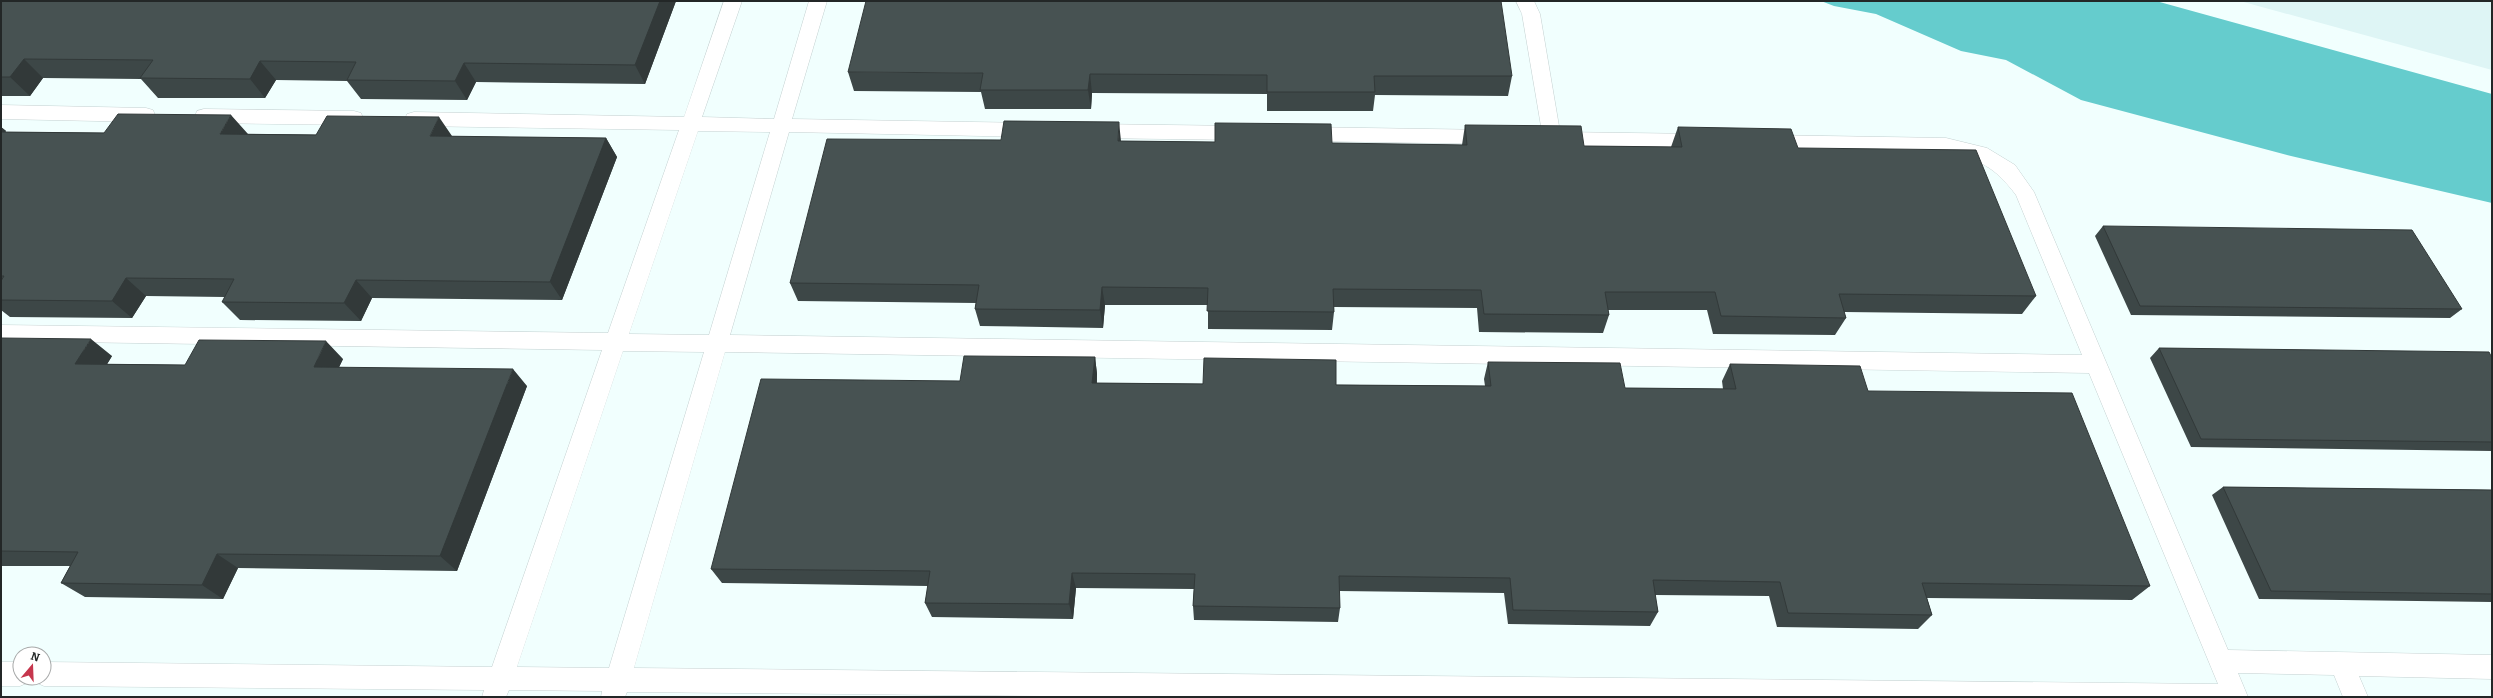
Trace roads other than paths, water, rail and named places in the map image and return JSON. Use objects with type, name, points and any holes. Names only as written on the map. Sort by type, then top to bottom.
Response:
[{"type":"lane","points":[[498,688],[733,1]]},
{"type":"lane","points":[[615,689],[818,1]]},
{"type":"lane","points":[[1525,1],[1531,14],[1544,138],[1718,141]]},
{"type":"lane","points":[[1,112],[374,119]]},
{"type":"lane","points":[[397,119],[1052,130]]},
{"type":"lane","points":[[1075,130],[1258,134]]},
{"type":"lane","points":[[1282,134],[1513,138]]},
{"type":"lane","points":[[52,674],[498,688],[2235,697],[2024,192],[2008,170],[1980,153],[1946,145],[1749,142]]},
{"type":"lane","points":[[1,333],[2096,364]]},
{"type":"lane","points":[[2220,661],[2492,667]]},
{"type":"lane","points":[[2341,664],[2356,697]]},
{"type":"lane","points":[[1,674],[12,674]]},
{"type":"water","points":[[1821,1],[2156,1],[2492,94],[2492,203],[2291,156],[2081,100],[2006,60],[1961,51],[1876,14],[1834,6]]}]
